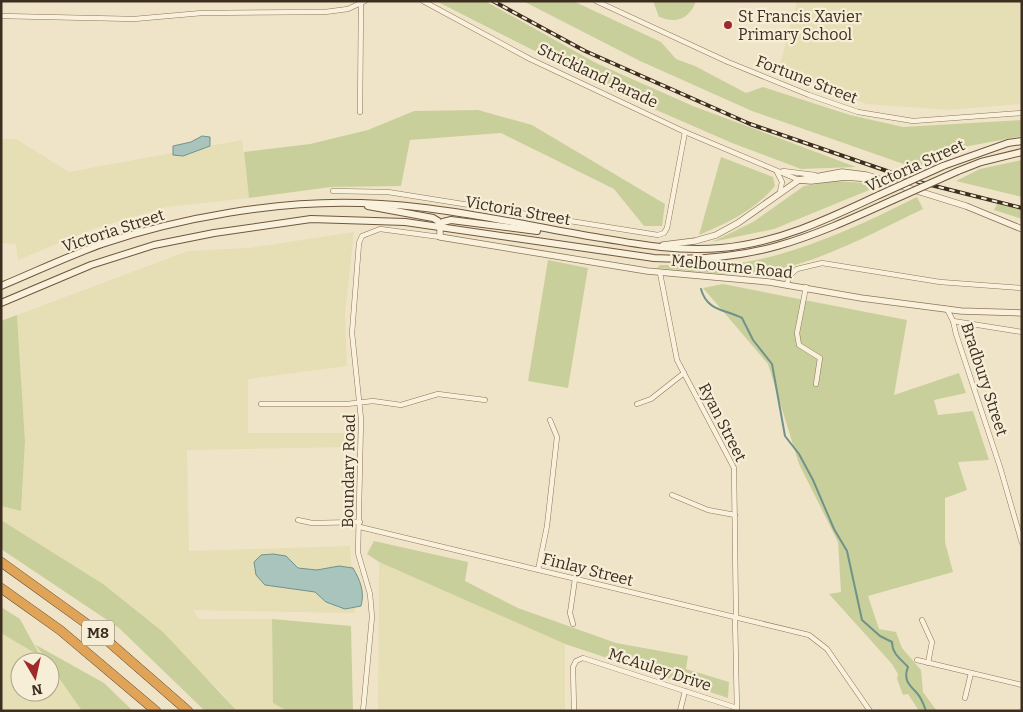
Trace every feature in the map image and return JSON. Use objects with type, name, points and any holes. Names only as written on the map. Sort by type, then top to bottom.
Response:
[{"type":"highway","name":"M8","points":[[1,562],[94,629],[188,711]]},
{"type":"highway","name":"M8","points":[[1,588],[60,630],[156,711]]},
{"type":"main road","name":"Victoria Street","points":[[1,286],[102,245],[154,229],[256,210],[342,202],[424,208],[645,245],[696,250],[754,243],[800,230],[943,166],[1000,146],[1022,141]]},
{"type":"main road","name":"Victoria Street","points":[[1,303],[121,254],[214,233],[281,222],[328,219],[390,220],[654,258],[711,259],[750,254],[778,248],[826,230],[982,162],[1022,152]]},
{"type":"main road","points":[[342,202],[433,218],[438,221],[440,227]]},
{"type":"main road","points":[[440,227],[444,221],[455,220],[617,241]]},
{"type":"street","name":"Strickland Parade","points":[[424,1],[524,56],[685,132],[799,180],[810,182],[846,177],[888,182]]},
{"type":"street","name":"Fortune Street","points":[[596,1],[728,62],[817,98],[858,112],[914,121],[1022,113]]},
{"type":"street","points":[[1,16],[134,19],[202,13],[331,12],[363,3],[360,112]]},
{"type":"street","points":[[334,191],[388,192],[652,235],[664,233],[668,223],[685,132]]},
{"type":"street","name":"Strickland Parade","points":[[765,165],[792,173],[816,175],[852,172],[981,211],[1022,229]]},
{"type":"street","points":[[771,168],[778,173],[782,182],[781,190],[776,197]]},
{"type":"street","name":"Strickland Parade","points":[[799,180],[816,175]]},
{"type":"street","points":[[645,245],[679,244],[709,237],[738,224],[799,180]]},
{"type":"street","points":[[440,227],[440,237]]},
{"type":"street","name":"Melbourne Road","points":[[367,232],[384,229],[660,273],[787,284],[861,298],[946,309],[1022,313]]},
{"type":"street","name":"Boundary Road","points":[[362,711],[372,616],[370,594],[359,557],[360,401],[352,334],[359,243],[367,232]]},
{"type":"street","points":[[787,284],[790,276],[797,269],[822,263],[954,284],[1022,288]]},
{"type":"street","name":"Ryan Street","points":[[660,273],[677,360],[734,468],[737,709]]},
{"type":"street","points":[[806,287],[797,333],[799,345],[820,358],[816,384]]},
{"type":"street","name":"Bradbury Street","points":[[946,309],[953,321],[954,330],[1000,467],[1022,544]]},
{"type":"street","points":[[953,321],[1022,332]]},
{"type":"street","points":[[637,404],[651,399],[684,373]]},
{"type":"street","points":[[261,404],[347,404],[360,401],[401,405],[438,394],[485,400]]},
{"type":"street","points":[[538,570],[546,532],[557,437],[550,420]]},
{"type":"street","points":[[672,495],[708,510],[735,515]]},
{"type":"street","name":"Finlay Street","points":[[298,520],[312,523],[360,525],[809,636],[827,648],[870,711]]},
{"type":"street","points":[[574,624],[570,613],[575,579]]},
{"type":"street","points":[[922,620],[932,642],[928,663]]},
{"type":"street","name":"McAuley Drive","points":[[574,711],[572,671],[576,661],[582,658],[737,709]]},
{"type":"street","points":[[917,660],[1022,686]]},
{"type":"street","points":[[965,698],[971,674]]},
{"type":"street","points":[[680,711],[685,691]]},
{"type":"shaded area","points":[[797,1],[1022,1],[1022,104],[948,110],[867,104],[778,72]]},
{"type":"shaded area","points":[[1,139],[16,139],[69,172],[242,140],[249,198],[167,207],[93,229],[18,260],[16,244],[1,243]]},
{"type":"shaded area","points":[[354,232],[345,314],[347,366],[248,379],[248,433],[347,433],[348,447],[187,450],[189,551],[350,546],[355,613],[193,610],[199,619],[272,619],[273,703],[287,711],[237,711],[218,689],[103,584],[1,520],[1,506],[21,511],[25,442],[17,315],[188,251],[249,248]]},
{"type":"shaded area","points":[[379,562],[565,644],[565,711],[378,711]]},
{"type":"shaded area","points":[[1,625],[36,645],[41,652],[10,652],[10,702],[60,702],[60,679],[82,711],[1,711]]},
{"type":"green space","points":[[436,1],[485,1],[596,63],[693,106],[856,167],[801,169],[732,143],[624,96]]},
{"type":"green space","points":[[523,1],[573,1],[661,42],[676,59],[695,66],[746,93],[763,87],[850,115],[903,127],[1022,120],[1022,136],[969,146],[915,168],[752,111],[640,61]]},
{"type":"green space","points":[[653,1],[696,1],[686,16],[677,20],[671,20],[659,17]]},
{"type":"green space","points":[[478,110],[532,125],[665,204],[662,226],[644,226],[614,189],[501,133],[410,140],[401,186],[331,187],[249,198],[244,152],[310,144],[368,130],[414,111]]},
{"type":"green space","points":[[721,157],[773,177],[775,186],[750,209],[730,221],[699,235]]},
{"type":"green space","points":[[1022,160],[1022,197],[956,181],[980,169]]},
{"type":"green space","points":[[835,181],[866,183],[879,186],[774,229],[712,242],[753,222],[804,186]]},
{"type":"green space","points":[[917,197],[923,209],[828,254],[788,267],[755,274],[713,273],[657,268],[660,265],[741,263],[787,252],[854,227]]},
{"type":"green space","points":[[997,204],[1022,210],[1022,219],[994,210]]},
{"type":"green space","points":[[548,260],[588,268],[568,388],[528,381]]},
{"type":"green space","points":[[723,284],[907,320],[894,395],[959,373],[966,393],[934,400],[938,415],[973,411],[989,460],[958,462],[967,490],[945,498],[945,542],[953,572],[868,596],[879,629],[896,632],[902,648],[921,670],[923,692],[937,711],[919,711],[908,694],[903,695],[897,679],[898,674],[892,664],[829,594],[841,592],[838,542],[799,464],[768,364],[703,288]]},
{"type":"green space","points":[[17,315],[25,442],[21,511],[1,506],[1,321]]},
{"type":"green space","points":[[1,520],[103,584],[163,632],[237,711],[205,711],[119,628],[1,549]]},
{"type":"green space","points":[[374,541],[468,562],[465,581],[518,608],[616,643],[688,656],[686,669],[729,682],[728,698],[565,644],[379,562],[367,554]]},
{"type":"green space","points":[[1,607],[20,619],[38,652],[33,652],[1,633]]},
{"type":"green space","points":[[272,619],[351,626],[353,711],[287,711],[273,703]]},
{"type":"green space","points":[[36,645],[49,652],[41,652]]},
{"type":"green space","points":[[60,658],[104,683],[133,711],[82,711],[60,679]]},
{"type":"water","points":[[202,136],[210,137],[210,146],[183,156],[173,155],[173,146],[191,142]]},
{"type":"water","points":[[261,555],[286,556],[298,568],[317,570],[339,566],[353,568],[361,586],[361,606],[345,609],[326,602],[315,592],[265,585],[256,575],[254,562]]},
{"type":"waterway","points":[[701,289],[707,302],[742,318],[753,340],[772,364],[785,436],[799,454],[813,480],[834,529],[847,551],[862,620],[880,636],[892,642],[895,653],[908,667],[906,675],[908,681],[919,696],[926,711]]},
{"type":"railway","points":[[493,1],[585,51],[750,124],[919,182],[1022,208]]},
{"type":"place","name":"St Francis Xavier Primary School","points":[[728,25]]}]
